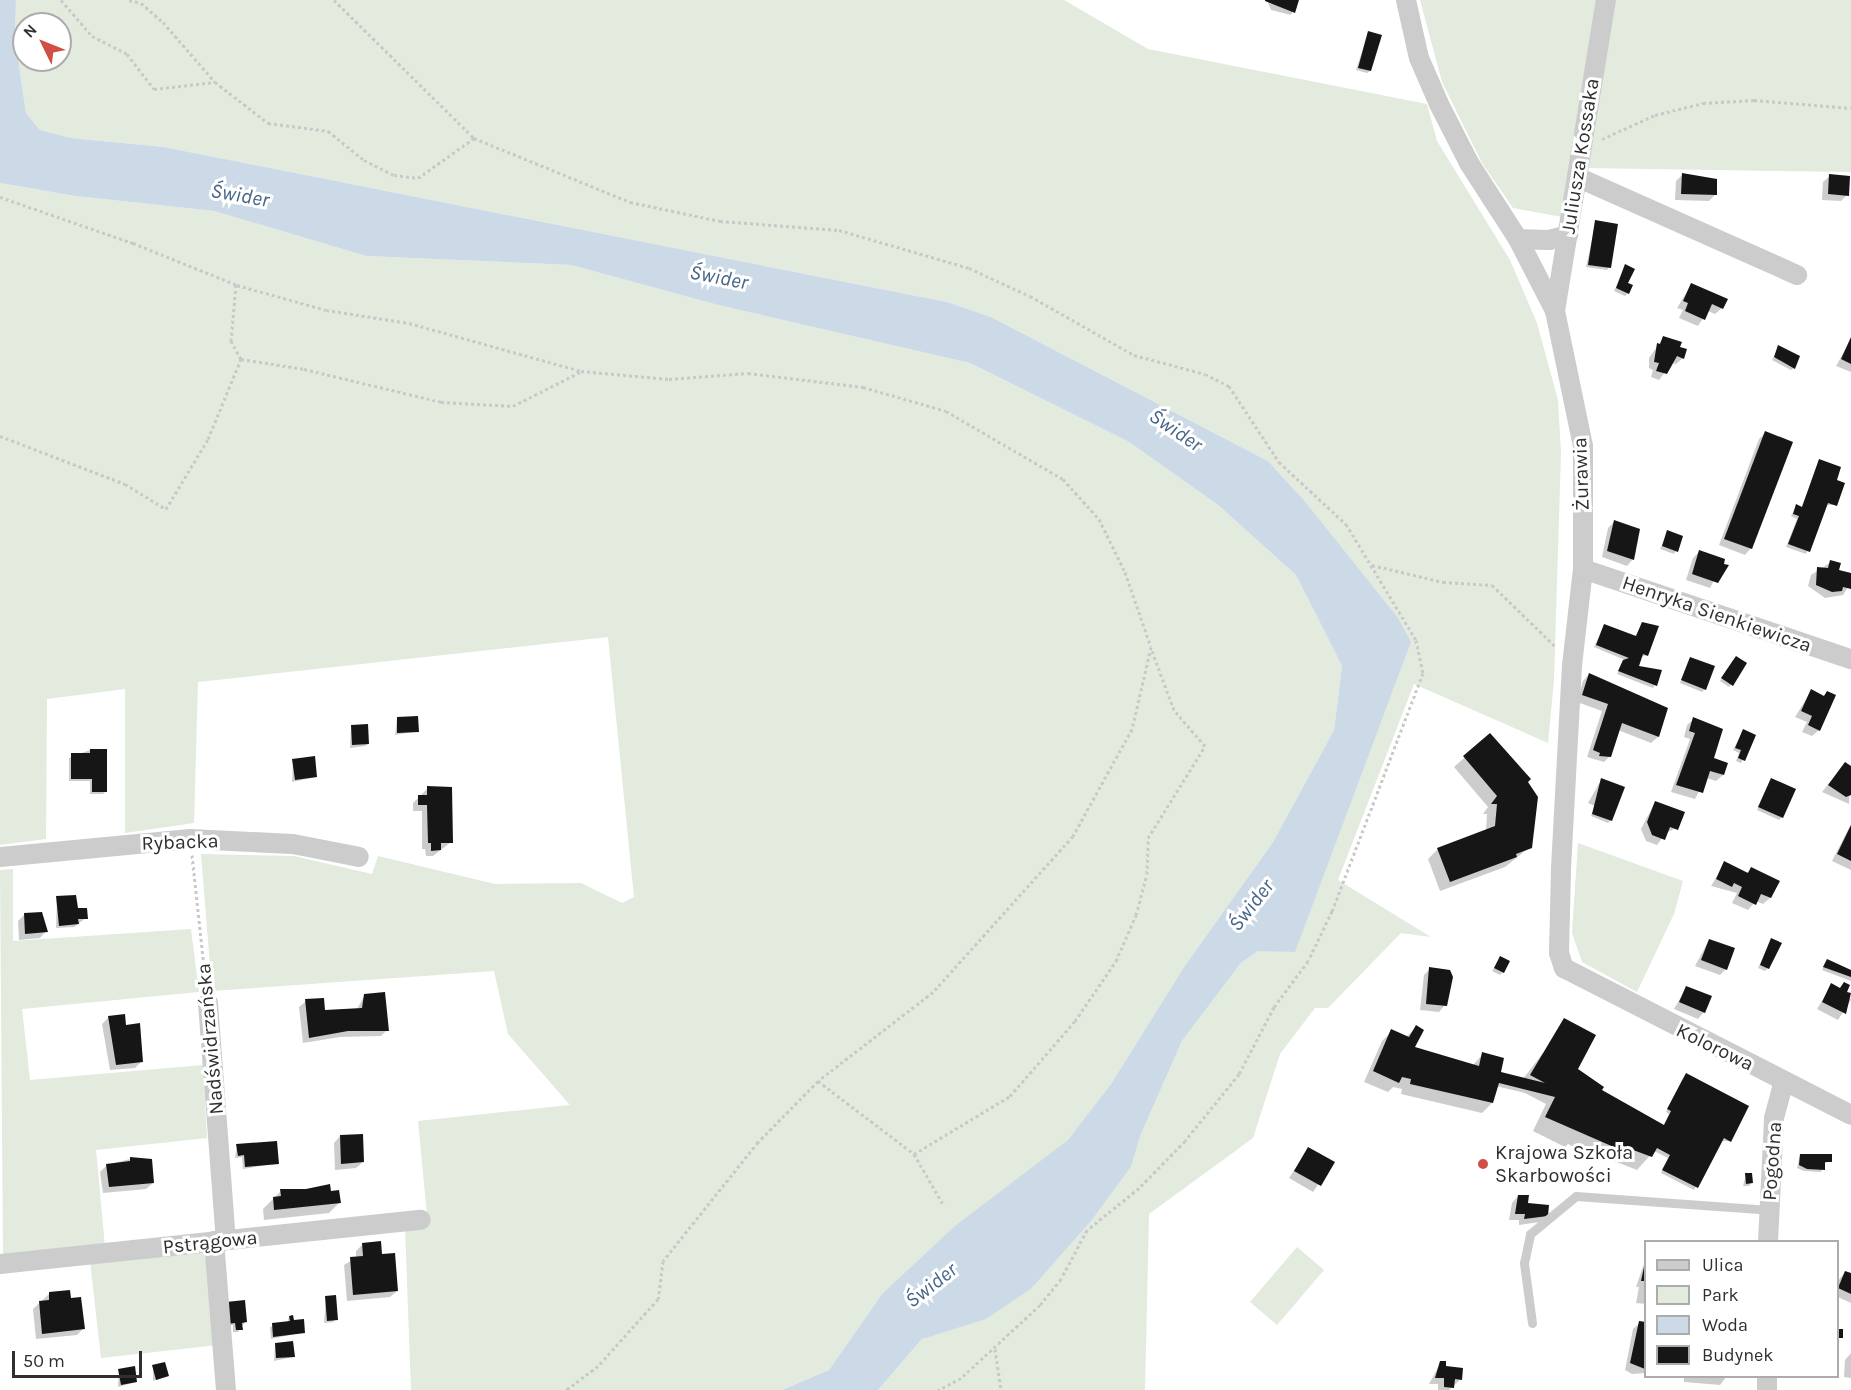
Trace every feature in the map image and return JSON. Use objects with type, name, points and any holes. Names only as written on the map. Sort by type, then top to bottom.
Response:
[{"type":"street","name":"Żurawia","points":[[1406,0],[1419,58],[1439,104],[1468,163],[1518,239],[1555,312],[1584,446],[1583,569],[1572,665],[1559,930],[1564,968],[1579,977]]},
{"type":"street","name":"Juliusza Kossaka","points":[[1555,312],[1606,0]]},
{"type":"street","points":[[1577,177],[1797,275]]},
{"type":"street","points":[[1518,239],[1549,240],[1568,234]]},
{"type":"street","name":"Henryka Sienkiewicza","points":[[1583,569],[1851,659]]},
{"type":"street","name":"Rybacka","points":[[0,857],[190,839],[293,844],[359,856]]},
{"type":"street","name":"Kolorowa","points":[[1579,977],[1851,1115]]},
{"type":"street","name":"Nadświdrzańska","points":[[208,1003],[226,1390]]},
{"type":"street","name":"Pogodna","points":[[1768,1240],[1774,1118],[1784,1081]]},
{"type":"street","name":"Pstrągowa","points":[[0,1264],[421,1220]]},
{"type":"lane","points":[[1532,1323],[1524,1263],[1530,1234],[1576,1196],[1769,1210]]},
{"type":"path","points":[[61,0],[92,36],[127,54],[154,89],[215,82]]},
{"type":"path","points":[[129,0],[141,3],[163,22],[215,82],[268,123],[328,131],[364,160],[394,176],[418,178],[474,138]]},
{"type":"path","points":[[334,0],[474,138],[630,202],[720,221],[839,230],[969,268],[1030,296],[1134,356],[1205,374],[1229,387],[1279,462],[1346,524],[1416,640],[1424,673],[1332,911],[1308,962],[1274,1007],[1256,1047],[1214,1109],[1138,1188],[1086,1230],[1061,1279],[995,1349],[961,1378],[938,1390]]},
{"type":"path","points":[[1580,153],[1655,115],[1703,103],[1754,100],[1851,108]]},
{"type":"path","points":[[0,197],[123,239],[237,285],[326,310],[409,323],[581,371],[669,379],[748,373],[863,387],[946,411],[1063,479],[1099,519],[1125,572],[1174,710],[1205,746],[1148,838],[1147,874],[1116,961],[1075,1021],[1010,1096],[914,1154]]},
{"type":"path","points":[[237,285],[231,341],[242,359],[304,369],[441,402],[513,406],[581,371]]},
{"type":"path","points":[[0,436],[125,484],[166,509],[208,439],[242,359]]},
{"type":"path","points":[[1371,564],[1443,582],[1492,585],[1572,665]]},
{"type":"path","points":[[566,1390],[598,1366],[658,1299],[663,1261],[758,1142],[818,1081],[933,992],[1073,836],[1132,729],[1151,647]]},
{"type":"path","name":"Nadświdrzańska","points":[[190,839],[208,1003]]},
{"type":"path","points":[[818,1081],[914,1154],[944,1206]]},
{"type":"path","points":[[995,1349],[1001,1390]]},
{"type":"green space","points":[[16,0],[1064,0],[1148,49],[1427,104],[1437,141],[1510,260],[1537,323],[1558,400],[1561,453],[1554,680],[1548,743],[1414,684],[1338,880],[1431,937],[1401,933],[1328,1008],[1315,1008],[1280,1054],[1253,1138],[1149,1214],[1145,1390],[878,1390],[922,1339],[1032,1288],[1092,1220],[1131,1167],[1141,1134],[1182,1041],[1241,963],[1258,951],[1358,777],[1395,685],[1341,548],[1303,499],[1268,461],[991,317],[947,302],[164,147],[71,138],[40,130],[26,113],[20,72],[72,72],[72,12],[16,12]]},
{"type":"green space","points":[[1420,0],[1597,0],[1562,217],[1513,208],[1482,163],[1442,82]]},
{"type":"green space","points":[[1615,0],[1851,0],[1851,172],[1585,168]]},
{"type":"green space","points":[[0,183],[75,196],[214,211],[366,256],[571,265],[718,305],[970,363],[1129,442],[1218,505],[1296,575],[1342,666],[1334,730],[1273,842],[1184,967],[1111,1084],[1069,1140],[882,1294],[829,1370],[782,1390],[411,1390],[405,1227],[428,1225],[418,1121],[570,1105],[508,1034],[494,971],[212,991],[201,854],[294,856],[372,874],[378,856],[495,884],[581,883],[622,903],[634,897],[608,637],[198,682],[194,823],[125,833],[125,689],[47,699],[46,839],[0,845]]},
{"type":"green space","points":[[1578,843],[1683,881],[1674,914],[1637,992],[1582,962],[1572,933]]},
{"type":"green space","points":[[13,869],[13,941],[191,929],[199,992],[22,1009],[30,1080],[203,1065],[207,1138],[96,1150],[105,1247],[3,1256],[0,870]]},
{"type":"green space","points":[[1297,1247],[1324,1270],[1277,1325],[1250,1302]]},
{"type":"green space","points":[[204,1248],[218,1345],[101,1358],[90,1261]]},
{"type":"water","name":"Świder","points":[[0,0],[16,0],[16,12],[12,12],[12,72],[20,72],[26,113],[40,130],[71,138],[164,147],[947,302],[991,317],[1268,461],[1303,499],[1398,618],[1411,642],[1295,952],[1258,951],[1241,963],[1182,1041],[1141,1134],[1131,1167],[1092,1220],[1032,1288],[986,1319],[922,1339],[878,1390],[782,1390],[829,1370],[882,1294],[955,1226],[1068,1140],[1111,1084],[1184,967],[1273,842],[1334,730],[1342,666],[1296,575],[1218,505],[1129,442],[970,363],[718,305],[571,265],[366,256],[214,211],[75,196],[0,183]]},
{"type":"building","points":[[1265,0],[1299,0],[1295,13],[1265,1]]},
{"type":"building","points":[[1368,31],[1382,35],[1371,71],[1358,68]]},
{"type":"building","points":[[1682,173],[1717,179],[1717,195],[1681,194]]},
{"type":"building","points":[[1829,174],[1850,176],[1849,196],[1828,194]]},
{"type":"building","points":[[1595,220],[1618,224],[1611,268],[1588,265]]},
{"type":"building","points":[[1625,264],[1635,269],[1628,283],[1633,285],[1629,294],[1616,288]]},
{"type":"building","points":[[1691,283],[1728,299],[1723,309],[1712,304],[1705,320],[1685,311],[1688,303],[1683,301]]},
{"type":"building","points":[[1663,336],[1682,342],[1680,347],[1687,349],[1684,359],[1677,356],[1667,374],[1656,371],[1659,363],[1654,362],[1657,343],[1660,344]]},
{"type":"building","points":[[1851,337],[1851,364],[1841,359]]},
{"type":"building","points":[[1778,345],[1800,356],[1795,369],[1774,357]]},
{"type":"building","points":[[1765,431],[1793,442],[1752,549],[1724,539]]},
{"type":"building","points":[[1819,459],[1841,467],[1837,480],[1845,483],[1837,506],[1828,503],[1810,552],[1788,544],[1799,516],[1793,514],[1796,504],[1802,507]]},
{"type":"building","points":[[1614,520],[1640,529],[1634,560],[1607,551]]},
{"type":"building","points":[[1667,530],[1683,536],[1678,552],[1662,546]]},
{"type":"building","points":[[1699,550],[1725,559],[1724,564],[1729,565],[1718,583],[1692,574]]},
{"type":"building","points":[[1830,560],[1841,563],[1839,570],[1851,573],[1851,589],[1843,587],[1842,591],[1832,592],[1816,585],[1817,567],[1828,568]]},
{"type":"building","points":[[1642,622],[1659,626],[1648,656],[1643,654],[1639,666],[1662,670],[1657,686],[1618,671],[1623,660],[1629,658],[1596,645],[1604,624],[1636,636]]},
{"type":"building","points":[[1736,656],[1747,663],[1733,686],[1721,678]]},
{"type":"building","points":[[1690,657],[1715,666],[1706,690],[1681,680]]},
{"type":"building","points":[[1589,673],[1668,708],[1659,737],[1622,723],[1611,757],[1599,756],[1600,753],[1593,750],[1608,704],[1582,695]]},
{"type":"building","points":[[1811,689],[1824,696],[1827,691],[1836,695],[1820,731],[1808,725],[1812,716],[1801,711]]},
{"type":"building","points":[[418,716],[419,732],[397,733],[397,717]]},
{"type":"building","points":[[1693,717],[1723,729],[1714,758],[1728,763],[1724,775],[1710,771],[1703,793],[1676,785],[1695,733],[1689,731]]},
{"type":"building","points":[[368,724],[369,744],[352,745],[351,725]]},
{"type":"building","points":[[1743,729],[1756,735],[1745,761],[1738,758],[1741,750],[1735,748]]},
{"type":"building","points":[[1490,733],[1531,779],[1528,782],[1538,797],[1532,848],[1516,854],[1517,857],[1450,882],[1437,848],[1495,826],[1497,804],[1491,804],[1497,796],[1463,756]]},
{"type":"building","points":[[90,749],[107,749],[107,792],[92,792],[92,779],[71,779],[71,753],[90,753]]},
{"type":"building","points":[[315,756],[317,777],[295,780],[292,759]]},
{"type":"building","points":[[1845,762],[1851,766],[1851,795],[1846,797],[1828,785]]},
{"type":"building","points":[[1601,778],[1625,787],[1612,821],[1592,814]]},
{"type":"building","points":[[1771,778],[1796,789],[1783,818],[1758,807]]},
{"type":"building","points":[[427,786],[452,787],[453,843],[441,843],[441,850],[431,851],[431,843],[428,843],[427,805],[418,805],[418,795],[427,795]]},
{"type":"building","points":[[1655,801],[1685,812],[1678,830],[1670,827],[1665,840],[1652,835],[1647,822]]},
{"type":"building","points":[[1851,825],[1851,861],[1837,854]]},
{"type":"building","points":[[1724,861],[1748,873],[1751,867],[1780,881],[1771,898],[1761,894],[1756,905],[1738,896],[1742,887],[1734,883],[1732,887],[1716,879]]},
{"type":"building","points":[[76,895],[78,908],[87,908],[88,919],[78,919],[79,924],[59,926],[56,896]]},
{"type":"building","points":[[42,912],[48,932],[25,934],[24,913]]},
{"type":"building","points":[[1771,938],[1782,943],[1769,969],[1760,965]]},
{"type":"building","points":[[1709,939],[1735,948],[1727,970],[1701,960]]},
{"type":"building","points":[[1500,956],[1510,961],[1504,973],[1494,968]]},
{"type":"building","points":[[1827,959],[1851,970],[1851,977],[1823,967]]},
{"type":"building","points":[[1429,967],[1450,970],[1453,977],[1447,1006],[1426,1004]]},
{"type":"building","points":[[1844,982],[1850,985],[1847,992],[1851,993],[1846,1014],[1822,1002],[1831,983],[1840,988]]},
{"type":"building","points":[[1686,986],[1712,996],[1705,1013],[1679,1002]]},
{"type":"building","points":[[385,992],[389,1031],[348,1031],[309,1038],[305,999],[324,998],[325,1010],[362,1008],[364,994]]},
{"type":"building","points":[[125,1014],[126,1025],[140,1023],[143,1062],[116,1065],[108,1016]]},
{"type":"building","points":[[1564,1018],[1596,1035],[1578,1069],[1604,1087],[1602,1090],[1664,1125],[1671,1111],[1667,1109],[1686,1073],[1749,1106],[1731,1142],[1724,1138],[1698,1188],[1662,1170],[1670,1155],[1657,1148],[1652,1157],[1617,1144],[1616,1148],[1545,1117],[1555,1097],[1499,1083],[1493,1103],[1410,1084],[1411,1079],[1402,1077],[1399,1083],[1373,1071],[1391,1029],[1409,1037],[1416,1025],[1424,1030],[1415,1047],[1479,1066],[1482,1052],[1504,1058],[1501,1072],[1545,1083],[1530,1075]]},
{"type":"building","points":[[363,1134],[364,1162],[341,1164],[340,1135]]},
{"type":"building","points":[[277,1141],[279,1164],[245,1167],[244,1155],[238,1156],[236,1144]]},
{"type":"building","points":[[1308,1147],[1335,1162],[1321,1186],[1294,1171]]},
{"type":"building","points":[[1800,1154],[1832,1154],[1832,1162],[1825,1162],[1825,1170],[1807,1169],[1799,1165]]},
{"type":"building","points":[[130,1157],[152,1159],[154,1183],[109,1187],[106,1164],[130,1161]]},
{"type":"building","points":[[1745,1173],[1752,1173],[1753,1183],[1746,1184]]},
{"type":"building","points":[[330,1184],[331,1191],[339,1190],[341,1203],[274,1210],[273,1197],[281,1196],[280,1189],[306,1189]]},
{"type":"building","points":[[1518,1195],[1529,1195],[1528,1203],[1549,1205],[1548,1216],[1524,1219],[1525,1214],[1515,1214]]},
{"type":"building","points":[[381,1241],[382,1254],[395,1253],[398,1291],[353,1295],[350,1257],[363,1256],[362,1243]]},
{"type":"building","points":[[1845,1271],[1851,1273],[1851,1294],[1839,1288]]},
{"type":"building","points":[[70,1290],[71,1298],[81,1297],[85,1329],[42,1334],[39,1301],[49,1300],[49,1292]]},
{"type":"building","points":[[336,1295],[338,1320],[327,1321],[325,1296]]},
{"type":"building","points":[[245,1300],[247,1322],[242,1323],[243,1330],[236,1330],[235,1323],[228,1324],[226,1302]]},
{"type":"building","points":[[293,1315],[294,1320],[304,1319],[305,1333],[273,1337],[272,1323],[290,1321],[289,1316]]},
{"type":"building","points":[[1639,1321],[1644,1322],[1644,1369],[1630,1363]]},
{"type":"building","points":[[1839,1329],[1843,1329],[1843,1338],[1839,1338]]},
{"type":"building","points":[[293,1341],[295,1357],[276,1358],[275,1343]]},
{"type":"building","points":[[1440,1361],[1446,1361],[1446,1366],[1463,1368],[1462,1380],[1455,1379],[1454,1388],[1444,1387],[1444,1378],[1435,1378]]},
{"type":"building","points":[[165,1362],[169,1376],[156,1380],[152,1365]]},
{"type":"building","points":[[135,1366],[137,1382],[121,1385],[118,1369]]},
{"type":"place","name":"Krajowa Szkoła Skarbowości","points":[[1483,1164]]}]
